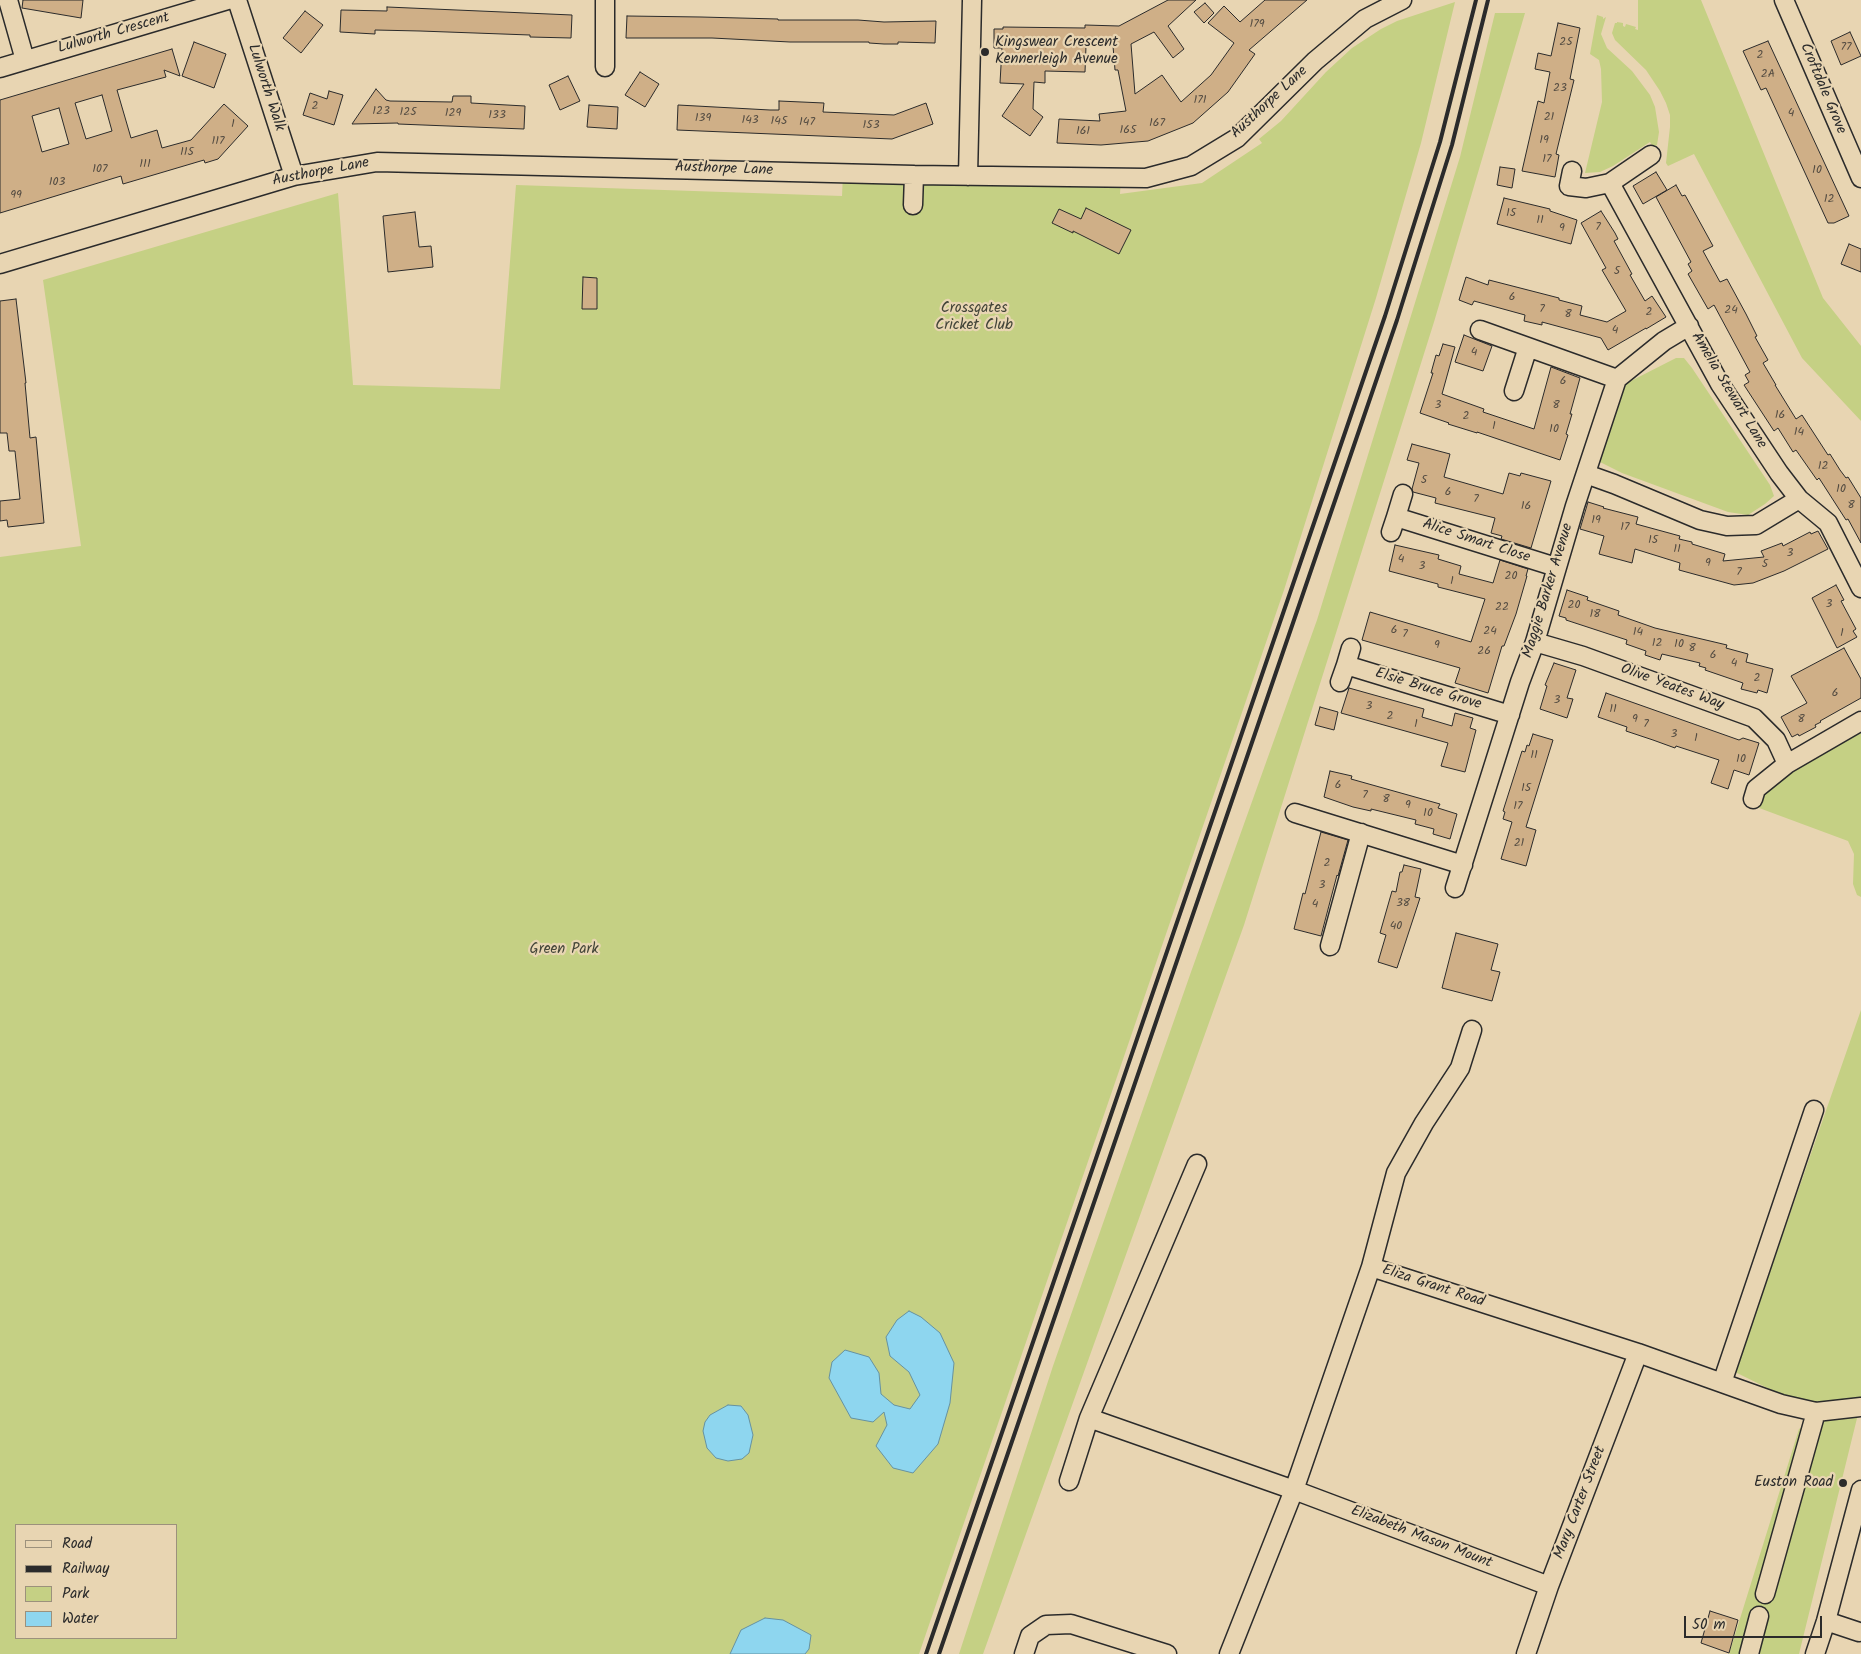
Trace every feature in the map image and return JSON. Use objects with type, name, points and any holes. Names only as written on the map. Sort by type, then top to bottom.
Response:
[{"type":"street","points":[[8,0],[25,60]]},
{"type":"street","name":"Lulworth Crescent","points":[[0,68],[228,0]]},
{"type":"street","name":"Lulworth Walk","points":[[236,0],[294,176]]},
{"type":"street","points":[[605,0],[605,66]]},
{"type":"street","points":[[968,176],[972,0]]},
{"type":"street","name":"Austhorpe Lane","points":[[0,264],[294,176],[377,162],[914,175],[1146,178],[1191,166],[1237,138],[1315,61],[1365,19],[1402,0]]},
{"type":"street","name":"Croftdale Grove","points":[[1784,0],[1861,178]]},
{"type":"street","points":[[1572,171],[1569,186],[1586,188],[1610,183],[1652,155]]},
{"type":"street","points":[[913,205],[914,175]]},
{"type":"street","name":"Amelia Stewart Lane","points":[[1610,183],[1720,384],[1778,474],[1800,498],[1828,523],[1861,588]]},
{"type":"street","points":[[1480,330],[1617,379],[1664,341],[1689,326]]},
{"type":"street","points":[[1514,391],[1528,347]]},
{"type":"street","name":"Maggie Barker Avenue","points":[[1455,888],[1535,642],[1556,567],[1617,379]]},
{"type":"street","points":[[1586,474],[1700,520],[1727,526],[1756,525],[1800,498]]},
{"type":"street","name":"Alice Smart Close","points":[[1403,494],[1393,524],[1556,567]]},
{"type":"street","name":"Olive Yeates Way","points":[[1535,642],[1583,656],[1754,718],[1776,740],[1788,764]]},
{"type":"street","name":"Elsie Bruce Grove","points":[[1340,682],[1349,656],[1510,715]]},
{"type":"street","points":[[1753,799],[1756,790],[1788,764],[1861,722]]},
{"type":"street","points":[[1295,813],[1463,865]]},
{"type":"street","points":[[1330,946],[1361,833]]},
{"type":"street","points":[[1370,1267],[1396,1173],[1424,1122],[1460,1068],[1472,1030]]},
{"type":"street","points":[[1722,1383],[1814,1110]]},
{"type":"street","points":[[1069,1481],[1089,1418],[1196,1164]]},
{"type":"street","name":"Eliza Grant Road","points":[[1229,1654],[1294,1490],[1370,1267],[1638,1353],[1782,1404],[1816,1412],[1861,1407]]},
{"type":"street","name":"Mary Carter Street","points":[[1526,1654],[1549,1586],[1638,1353]]},
{"type":"street","points":[[1765,1594],[1816,1412]]},
{"type":"street","name":"Elizabeth Mason Mount","points":[[1089,1418],[1294,1490],[1549,1586]]},
{"type":"street","points":[[1816,1654],[1861,1490]]},
{"type":"street","points":[[1749,1654],[1760,1616]]},
{"type":"street","points":[[1826,1622],[1859,1632]]},
{"type":"street","points":[[1024,1654],[1030,1636],[1046,1625],[1071,1624],[1167,1654]]},
{"type":"green space","points":[[1638,0],[1701,0],[1823,298],[1861,346],[1861,421],[1802,358],[1694,154],[1668,166],[1666,163],[1670,115],[1666,103],[1646,70],[1615,40],[1612,33],[1617,22],[1623,23],[1625,27],[1626,24],[1636,27],[1635,29],[1638,30]]},
{"type":"green space","name":"Green Park","points":[[1455,2],[1421,143],[1376,298],[1284,590],[919,1654],[0,1654],[0,557],[81,546],[43,280],[338,193],[353,385],[500,389],[516,185],[842,196],[843,173],[1121,178],[1120,194],[1202,183],[1262,143],[1259,139],[1281,121],[1326,72],[1352,48],[1397,21]]},
{"type":"green space","points":[[1495,13],[1525,13],[1434,322],[1244,925],[983,1654],[959,1654],[1053,1366],[1317,620],[1460,157]]},
{"type":"green space","points":[[1597,15],[1603,17],[1603,19],[1606,17],[1601,34],[1607,48],[1632,71],[1650,95],[1655,107],[1659,132],[1657,145],[1653,147],[1650,142],[1613,166],[1600,172],[1585,173],[1602,102],[1599,60],[1590,54]]},
{"type":"green space","points":[[1676,358],[1684,358],[1692,368],[1770,485],[1774,496],[1748,515],[1728,512],[1622,473],[1600,462],[1625,384]]},
{"type":"green space","points":[[1861,721],[1861,897],[1857,895],[1853,884],[1854,854],[1848,841],[1751,805],[1753,799]]},
{"type":"green space","points":[[1861,1010],[1861,1402],[1799,1654],[1729,1654],[1799,1429],[1812,1421],[1816,1412],[1735,1372]]},
{"type":"water","points":[[909,1311],[921,1317],[940,1333],[954,1363],[950,1403],[938,1444],[913,1473],[893,1468],[876,1446],[887,1425],[884,1412],[873,1422],[851,1418],[829,1378],[832,1362],[845,1350],[869,1357],[879,1373],[881,1394],[894,1405],[910,1409],[920,1395],[909,1372],[890,1356],[886,1337],[897,1320]]},
{"type":"water","points":[[728,1405],[741,1406],[748,1415],[753,1435],[749,1453],[742,1459],[728,1461],[716,1458],[707,1448],[703,1431],[705,1422],[710,1415]]},
{"type":"water","points":[[765,1618],[783,1620],[811,1635],[809,1649],[805,1654],[730,1654],[741,1630]]},
{"type":"building","points":[[23,0],[83,0],[81,18],[22,8]]},
{"type":"building","points":[[1168,0],[1196,0],[1168,26],[1184,49],[1173,58],[1154,32],[1131,44],[1135,94],[1162,75],[1181,102],[1211,75],[1234,43],[1208,23],[1224,6],[1240,22],[1265,0],[1307,0],[1249,50],[1255,54],[1228,92],[1193,123],[1148,141],[1101,145],[1057,143],[1059,119],[1100,121],[1099,114],[1126,111],[1118,70],[1115,70],[1113,46],[1086,46],[1085,72],[1045,71],[1045,83],[1034,82],[1033,109],[1043,117],[1030,136],[1002,116],[1024,84],[1000,83],[1002,48],[994,48],[994,29],[1003,29],[1003,27],[1085,28],[1085,25],[1119,26]]},
{"type":"building","points":[[1205,3],[1214,13],[1204,23],[1194,12]]},
{"type":"building","points":[[387,7],[572,15],[571,38],[420,31],[375,30],[375,34],[340,32],[341,10],[387,11]]},
{"type":"building","points":[[305,11],[323,25],[301,53],[283,38]]},
{"type":"building","points":[[627,16],[884,22],[936,21],[935,43],[898,42],[898,44],[884,44],[712,38],[626,38]]},
{"type":"building","points":[[1558,23],[1580,28],[1570,79],[1574,80],[1556,154],[1559,155],[1555,177],[1522,171],[1538,101],[1544,103],[1550,72],[1535,69],[1538,53],[1551,56]]},
{"type":"building","points":[[1850,32],[1861,56],[1841,65],[1831,41]]},
{"type":"building","points":[[1768,41],[1849,216],[1834,223],[1828,223],[1766,88],[1761,90],[1743,51]]},
{"type":"building","points":[[194,42],[226,54],[214,88],[182,76]]},
{"type":"building","points":[[172,49],[180,76],[164,70],[166,77],[117,90],[131,138],[157,130],[162,148],[191,140],[224,104],[248,126],[218,159],[205,163],[204,160],[123,184],[121,176],[0,213],[0,100]],"holes":[[[102,95],[112,131],[86,139],[75,103]],[[59,108],[69,144],[42,152],[32,116]]]},
{"type":"building","points":[[640,72],[659,84],[645,107],[625,95]]},
{"type":"building","points":[[568,76],[580,101],[560,110],[549,85]]},
{"type":"building","points":[[376,89],[386,100],[390,101],[452,102],[453,96],[471,96],[471,103],[525,106],[524,129],[398,123],[352,124]]},
{"type":"building","points":[[329,91],[343,95],[334,125],[303,115],[310,93],[327,99]]},
{"type":"building","points":[[779,101],[824,103],[823,112],[894,115],[926,103],[933,124],[892,139],[677,130],[678,105],[779,110]]},
{"type":"building","points":[[589,105],[618,107],[617,129],[587,127]]},
{"type":"building","points":[[1500,167],[1515,169],[1512,188],[1497,185]]},
{"type":"building","points":[[1656,172],[1667,190],[1643,204],[1633,186]]},
{"type":"building","points":[[1676,185],[1682,196],[1685,195],[1713,246],[1703,251],[1720,282],[1727,279],[1746,314],[1757,336],[1755,337],[1768,360],[1763,363],[1775,385],[1796,419],[1802,415],[1828,455],[1830,454],[1846,478],[1848,477],[1861,498],[1861,543],[1848,519],[1846,520],[1819,478],[1817,480],[1796,450],[1793,452],[1778,428],[1774,431],[1744,385],[1749,382],[1745,375],[1750,372],[1714,305],[1708,309],[1688,274],[1692,271],[1688,264],[1691,262],[1656,197]]},
{"type":"building","points":[[1504,198],[1550,209],[1550,211],[1577,220],[1571,244],[1497,224]]},
{"type":"building","points":[[1086,208],[1131,230],[1119,254],[1073,231],[1073,233],[1052,223],[1059,209],[1081,219]]},
{"type":"building","points":[[1601,211],[1618,239],[1614,241],[1645,301],[1652,296],[1666,317],[1608,350],[1601,338],[1542,322],[1542,325],[1524,321],[1525,315],[1474,301],[1472,305],[1459,300],[1466,277],[1488,285],[1489,280],[1559,298],[1559,300],[1582,306],[1580,315],[1607,322],[1626,311],[1602,270],[1606,268],[1581,223]]},
{"type":"building","points":[[415,212],[419,247],[431,246],[433,267],[388,272],[383,216]]},
{"type":"building","points":[[1849,244],[1861,249],[1861,272],[1841,264]]},
{"type":"building","points":[[583,277],[597,278],[597,309],[582,309]]},
{"type":"building","points":[[16,299],[26,383],[30,438],[36,437],[44,523],[8,527],[7,520],[0,521],[0,501],[20,499],[15,451],[9,451],[7,433],[0,433],[0,301]]},
{"type":"building","points":[[1464,335],[1492,346],[1483,371],[1455,362]]},
{"type":"building","points":[[1443,344],[1455,347],[1442,394],[1484,409],[1483,412],[1534,429],[1551,367],[1580,378],[1570,414],[1572,414],[1566,434],[1568,435],[1560,460],[1448,424],[1420,413],[1433,373],[1431,373],[1436,355],[1439,356]]},
{"type":"building","points":[[1412,444],[1450,454],[1444,477],[1503,494],[1509,473],[1520,476],[1521,473],[1551,481],[1531,548],[1501,539],[1502,536],[1491,533],[1495,518],[1435,503],[1436,498],[1413,492],[1412,489],[1419,463],[1407,460]]},
{"type":"building","points":[[1588,502],[1638,517],[1636,524],[1680,536],[1679,539],[1725,554],[1723,561],[1764,557],[1761,551],[1782,543],[1783,546],[1810,532],[1811,534],[1818,531],[1828,549],[1784,571],[1753,583],[1734,585],[1679,570],[1680,563],[1635,549],[1632,563],[1599,554],[1604,536],[1580,529]]},
{"type":"building","points":[[1395,545],[1439,555],[1438,559],[1461,566],[1459,574],[1493,583],[1500,560],[1528,569],[1516,614],[1504,646],[1502,646],[1488,693],[1455,683],[1460,668],[1362,640],[1370,612],[1471,642],[1485,599],[1438,587],[1438,584],[1389,571]]},
{"type":"building","points":[[1836,585],[1844,600],[1841,601],[1856,629],[1853,631],[1857,637],[1837,648],[1812,598]]},
{"type":"building","points":[[1567,590],[1588,597],[1587,600],[1619,611],[1618,615],[1655,628],[1727,645],[1726,648],[1748,654],[1746,662],[1773,669],[1767,693],[1758,690],[1757,693],[1741,689],[1743,683],[1705,670],[1706,668],[1699,666],[1700,663],[1662,654],[1660,660],[1645,655],[1646,651],[1626,644],[1627,640],[1566,620],[1566,618],[1559,616]]},
{"type":"building","points":[[1844,648],[1861,679],[1861,698],[1820,721],[1815,725],[1816,727],[1799,736],[1798,734],[1792,737],[1781,717],[1807,703],[1791,676]]},
{"type":"building","points":[[1554,663],[1576,670],[1567,698],[1573,699],[1567,718],[1540,709],[1547,686],[1545,685]]},
{"type":"building","points":[[1349,688],[1424,709],[1422,717],[1452,726],[1455,713],[1473,718],[1470,728],[1476,730],[1465,772],[1441,766],[1448,743],[1341,713]]},
{"type":"building","points":[[1606,693],[1739,740],[1743,738],[1759,743],[1749,775],[1734,770],[1728,789],[1711,783],[1719,760],[1676,746],[1675,748],[1626,731],[1627,727],[1598,717]]},
{"type":"building","points":[[1320,707],[1338,712],[1334,730],[1315,725]]},
{"type":"building","points":[[1533,734],[1553,740],[1526,827],[1536,830],[1526,866],[1501,859],[1512,822],[1503,819],[1505,812],[1503,811],[1522,751],[1525,752],[1527,745],[1529,746]]},
{"type":"building","points":[[1330,771],[1352,776],[1351,779],[1440,804],[1438,808],[1457,814],[1450,839],[1433,834],[1434,829],[1415,824],[1416,820],[1371,809],[1371,811],[1353,807],[1324,797]]},
{"type":"building","points":[[1321,832],[1348,840],[1321,936],[1294,929]]},
{"type":"building","points":[[1404,865],[1421,869],[1415,897],[1420,898],[1397,968],[1378,962],[1386,935],[1380,933],[1392,891],[1396,892],[1400,872],[1402,872]]},
{"type":"building","points":[[1456,933],[1498,944],[1491,970],[1500,972],[1492,1001],[1442,988]]},
{"type":"building","points":[[1710,1611],[1738,1620],[1729,1653],[1701,1643]]},
{"type":"railway","points":[[926,1654],[1385,316],[1440,142],[1476,0]]},
{"type":"railway","points":[[939,1654],[1397,320],[1452,145],[1488,0]]},
{"type":"place","name":"Kingswear Crescent Kennerleigh Avenue","points":[[985,52]]},
{"type":"place","name":"Euston Road","points":[[1843,1483]]},
{"type":"park label","name":"Crossgates Cricket Club","points":[[974,318]]}]
